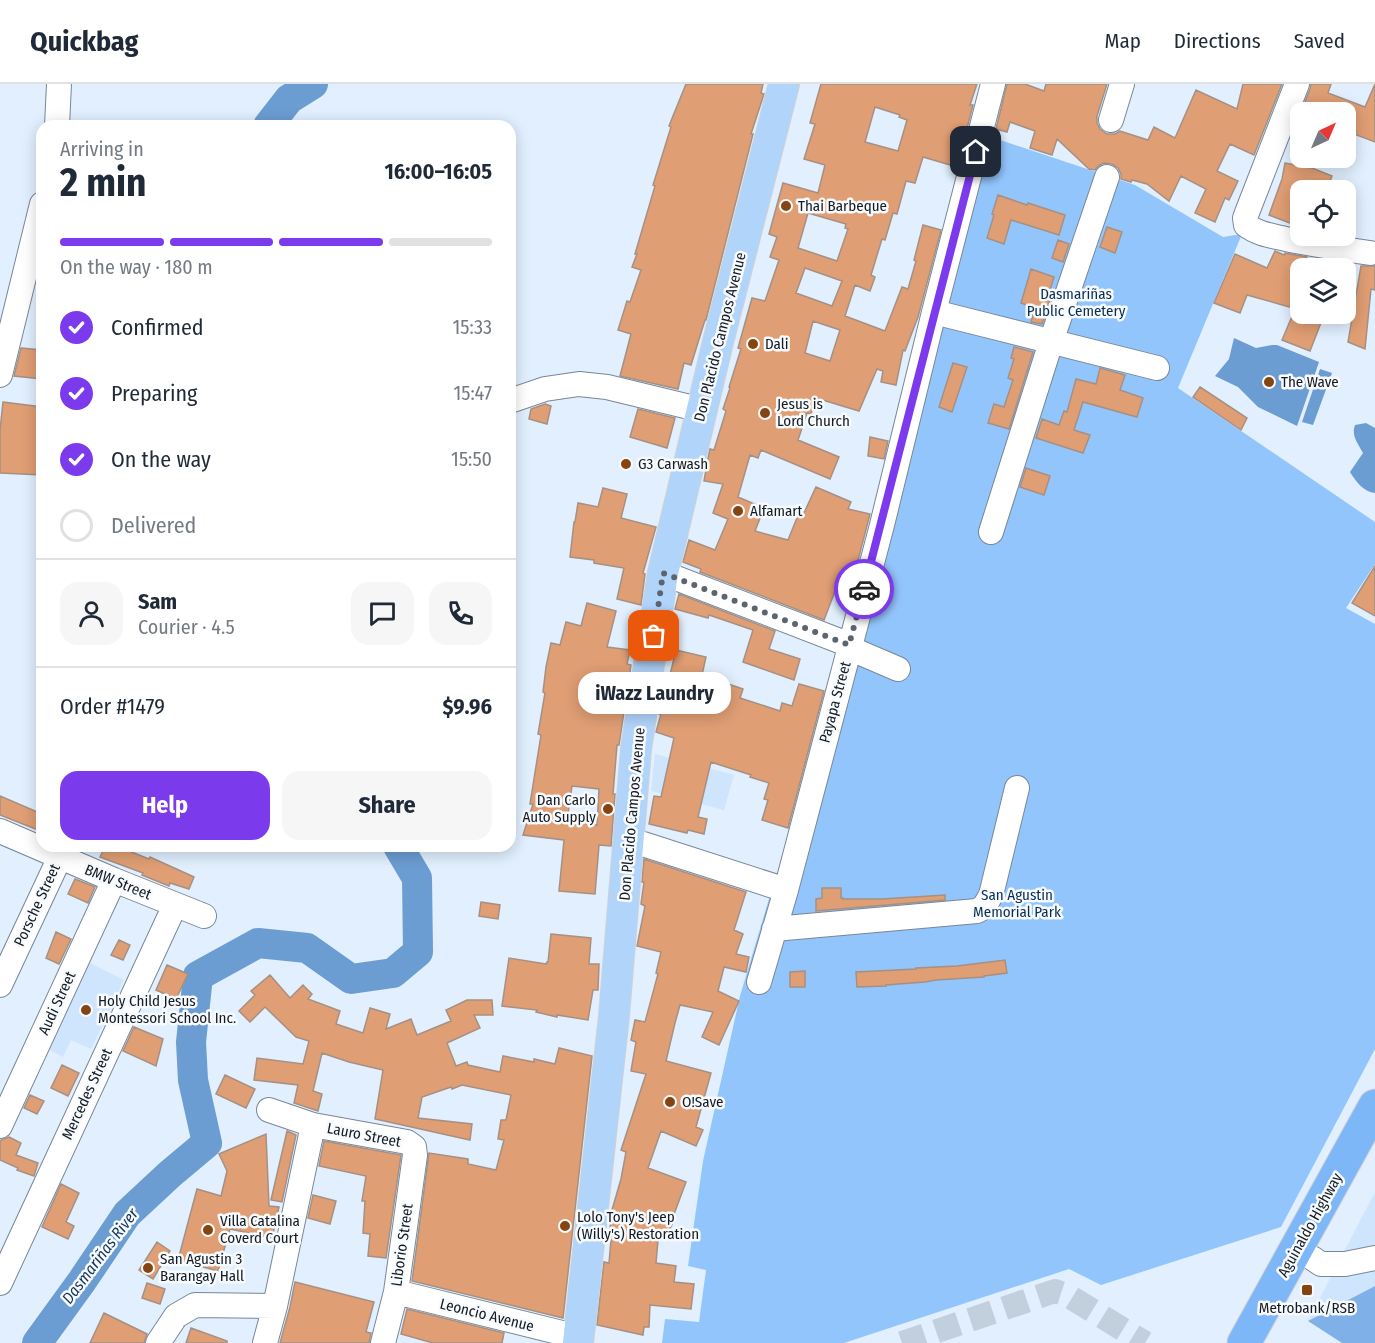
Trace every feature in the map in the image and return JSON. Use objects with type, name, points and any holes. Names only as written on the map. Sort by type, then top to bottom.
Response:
[{"type":"highway","name":"Aguinaldo Highway","points":[[1244,1343],[1375,1106]]},
{"type":"highway","name":"Aguinaldo Highway","points":[[1266,1343],[1375,1143]]},
{"type":"main road","name":"Don Placido Campos Avenue","points":[[578,1340],[614,1016],[636,749],[663,573],[718,342],[784,84]]},
{"type":"street","points":[[57,120],[59,84]]},
{"type":"street","points":[[898,669],[856,651],[849,645],[882,525],[993,84]]},
{"type":"street","points":[[1112,120],[1122,84]]},
{"type":"street","points":[[1297,84],[1245,218],[1246,225],[1255,232],[1320,246],[1370,253]]},
{"type":"street","points":[[991,532],[1051,342],[1107,177]]},
{"type":"street","points":[[0,375],[36,228]]},
{"type":"street","points":[[934,312],[1157,368]]},
{"type":"street","points":[[516,399],[545,389],[579,384],[607,387],[702,410]]},
{"type":"street","name":"Payapa Street","points":[[663,573],[849,645],[787,886],[759,982]]},
{"type":"street","points":[[774,929],[977,911],[984,907],[991,896],[1017,788]]},
{"type":"street","name":"BMW Street","points":[[1,836],[36,848]]},
{"type":"street","points":[[629,842],[643,844],[787,886]]},
{"type":"street","name":"BMW Street","points":[[46,852],[204,916]]},
{"type":"street","name":"Porsche Street","points":[[0,985],[60,857]]},
{"type":"street","name":"Audi Street","points":[[0,1126],[114,880]]},
{"type":"street","name":"Mercedes Street","points":[[0,1283],[175,905]]},
{"type":"street","name":"Lauro Street","points":[[269,1110],[313,1125],[407,1142],[414,1147]]},
{"type":"street","points":[[265,1343],[275,1306],[313,1125]]},
{"type":"street","name":"Liborio Street","points":[[383,1343],[396,1292],[415,1155],[414,1147]]},
{"type":"street","points":[[1312,1258],[1321,1264],[1345,1264],[1375,1258]]},
{"type":"street","name":"Leoncio Avenue","points":[[396,1292],[578,1340]]},
{"type":"street","points":[[158,1343],[176,1316],[195,1305],[275,1306]]},
{"type":"shaded area","name":"The Wave","points":[[1234,338],[1256,348],[1277,345],[1319,362],[1297,426],[1258,407],[1238,387],[1215,376],[1229,359]]},
{"type":"shaded area","points":[[1320,369],[1332,373],[1313,425],[1302,422]]},
{"type":"shaded area","points":[[1366,423],[1375,428],[1375,493],[1361,486],[1350,472],[1363,453],[1354,436],[1355,425]]},
{"type":"shaded area","points":[[655,754],[734,775],[724,810],[651,791]]},
{"type":"shaded area","name":"Holy Child Jesus Montessori School Inc.","points":[[86,961],[124,980],[91,1049],[71,1040],[63,1057],[44,1047]]},
{"type":"shaded area","points":[[1375,1192],[1375,1286],[1308,1321]]},
{"type":"shaded area","points":[[1375,1286],[1375,1343],[1342,1343],[1308,1321]]},
{"type":"green space","points":[[988,136],[1135,185],[1223,237],[1242,234],[1178,388],[1375,522],[1375,564],[1346,608],[1375,624],[1375,1049],[1281,1227],[1101,1285],[1069,1269],[844,1343],[662,1343],[665,1319],[699,1322],[706,1270],[688,1266],[703,1161],[740,996],[771,892],[795,885]]},
{"type":"building","points":[[686,84],[763,84],[761,93],[764,94],[751,134],[753,134],[706,320],[691,365],[684,363],[678,389],[620,376],[631,334],[618,330],[627,301],[630,302],[641,270],[632,267],[637,254],[635,254],[671,127],[669,126]]},
{"type":"building","points":[[821,84],[977,84],[970,105],[973,105],[957,167],[923,157],[915,183],[906,181],[897,214],[893,213],[885,240],[882,239],[871,275],[875,277],[870,291],[855,285],[845,316],[885,331],[902,287],[908,289],[923,225],[941,230],[918,317],[905,351],[903,350],[896,385],[881,382],[883,371],[877,369],[859,411],[816,398],[811,414],[807,413],[798,440],[839,457],[830,479],[761,450],[758,458],[750,455],[738,497],[764,508],[755,531],[788,540],[799,513],[803,515],[816,487],[851,502],[848,509],[870,514],[850,591],[837,586],[824,620],[700,572],[701,569],[683,562],[689,540],[715,550],[728,519],[713,513],[723,484],[704,481],[710,449],[714,450],[726,411],[723,409],[741,349],[738,348],[752,298],[765,301],[779,260],[770,257],[777,237],[769,234],[783,183],[818,193],[825,165],[804,159],[815,124],[810,123]],"holes":[[[875,107],[900,115],[899,117],[907,120],[898,151],[865,142]],[[808,213],[846,224],[845,228],[848,229],[837,261],[798,248]],[[805,268],[842,281],[832,306],[796,293]],[[813,321],[840,330],[830,361],[805,353]]]},
{"type":"building","points":[[1007,84],[1025,84],[1044,91],[1046,84],[1107,84],[1097,116],[1100,129],[1107,134],[1120,131],[1148,140],[1154,127],[1175,138],[1196,90],[1237,109],[1243,84],[1282,84],[1254,155],[1230,144],[1217,171],[1238,181],[1229,200],[1225,198],[1215,222],[1195,213],[1206,189],[1181,176],[1169,201],[1147,184],[1121,179],[1118,168],[1112,164],[1104,163],[1095,170],[1089,169],[1057,139],[1052,155],[1030,148],[1035,131],[1010,122],[1007,132],[996,129]]},
{"type":"building","points":[[1311,84],[1331,84],[1328,93],[1352,102],[1305,102]]},
{"type":"building","points":[[1375,84],[1375,142],[1356,135],[1356,104],[1365,107]]},
{"type":"building","points":[[1285,163],[1290,164],[1290,168],[1312,168],[1332,176],[1331,180],[1290,180],[1290,223],[1269,215],[1282,179]]},
{"type":"building","points":[[998,195],[1065,215],[1059,235],[1011,220],[1004,244],[987,238]]},
{"type":"building","points":[[1107,227],[1122,232],[1115,253],[1100,247]]},
{"type":"building","points":[[1058,240],[1069,244],[1063,262],[1052,258]]},
{"type":"building","points":[[1275,251],[1284,255],[1285,253],[1307,257],[1290,258],[1290,307],[1247,295],[1240,313],[1214,303],[1235,254],[1267,268]]},
{"type":"building","points":[[1361,266],[1375,266],[1375,290],[1371,289],[1365,349],[1348,342],[1351,324],[1356,324],[1356,295]]},
{"type":"building","points":[[1031,269],[1054,277],[1050,290],[1053,291],[1042,324],[1031,322],[1035,308],[1021,303]]},
{"type":"building","points":[[1290,321],[1290,324],[1320,324],[1310,351],[1282,340]]},
{"type":"building","points":[[1014,347],[1033,352],[1009,429],[988,423],[994,404],[1004,407],[1013,380],[1008,378],[1014,359],[1011,358]]},
{"type":"building","points":[[21,348],[36,349],[36,378],[14,376]]},
{"type":"building","points":[[953,363],[967,367],[952,412],[939,407]]},
{"type":"building","points":[[1100,368],[1125,375],[1120,390],[1143,398],[1137,417],[1083,402],[1074,430],[1090,435],[1083,453],[1036,438],[1042,419],[1059,425],[1064,411],[1067,412],[1076,379],[1096,384]]},
{"type":"building","points":[[1200,387],[1247,418],[1241,430],[1193,397]]},
{"type":"building","points":[[3,402],[36,406],[36,475],[0,473],[0,430]]},
{"type":"building","points":[[545,404],[551,406],[547,424],[529,419],[531,409]]},
{"type":"building","points":[[638,409],[675,418],[667,448],[630,437]]},
{"type":"building","points":[[870,437],[888,441],[884,459],[868,456]]},
{"type":"building","points":[[1026,468],[1050,476],[1044,495],[1020,487]]},
{"type":"building","points":[[603,488],[627,494],[621,518],[656,527],[643,573],[645,574],[641,605],[617,599],[624,568],[594,563],[594,560],[570,557],[578,503],[598,507]]},
{"type":"building","points":[[1375,566],[1375,616],[1352,603]]},
{"type":"building","points":[[679,594],[775,631],[769,649],[800,659],[794,680],[743,662],[753,630],[709,615],[708,618],[675,609]]},
{"type":"building","points":[[587,603],[616,611],[607,647],[630,650],[627,664],[631,665],[619,745],[617,745],[611,846],[599,845],[595,894],[559,891],[564,840],[523,835],[533,804],[530,804],[541,735],[538,734],[551,643],[560,645],[566,622],[581,626]],"holes":[[[572,786],[599,789],[597,825],[567,821]]]},
{"type":"building","points":[[676,650],[706,657],[702,675],[743,689],[740,698],[780,711],[782,703],[792,706],[799,684],[824,691],[788,828],[762,820],[768,800],[764,799],[769,783],[711,762],[698,817],[707,819],[704,834],[688,830],[687,833],[649,824],[654,796],[661,797],[674,738],[656,732],[661,714],[659,714],[664,678],[669,679]]},
{"type":"building","points":[[0,796],[36,811],[36,829],[0,815]]},
{"type":"building","points":[[102,852],[132,852],[149,859],[150,857],[194,877],[189,889],[170,883],[169,886],[142,875],[143,873],[100,857]]},
{"type":"building","points":[[644,859],[746,892],[734,930],[743,934],[736,954],[749,957],[746,972],[724,967],[718,991],[739,1001],[719,1045],[702,1037],[713,1012],[680,1005],[666,1061],[711,1073],[696,1127],[703,1130],[696,1146],[661,1131],[648,1168],[686,1182],[668,1233],[659,1229],[656,1263],[676,1266],[674,1282],[694,1284],[691,1309],[650,1305],[649,1327],[644,1327],[643,1335],[597,1325],[604,1262],[609,1263],[612,1210],[626,1152],[621,1150],[646,1074],[631,1071],[636,1042],[631,1040],[635,1020],[645,1022],[658,974],[656,973],[661,952],[637,946],[645,906],[641,904]]},
{"type":"building","points":[[75,879],[95,887],[88,903],[68,894]]},
{"type":"building","points":[[822,888],[841,888],[843,899],[945,895],[945,900],[816,911],[816,899],[822,898]]},
{"type":"building","points":[[481,902],[500,905],[498,919],[479,916]]},
{"type":"building","points":[[56,932],[71,939],[59,964],[46,958]]},
{"type":"building","points":[[551,934],[591,938],[589,964],[599,964],[598,990],[593,990],[588,1020],[557,1015],[557,1017],[536,1012],[537,1010],[502,1006],[509,958],[546,964]]},
{"type":"building","points":[[119,940],[130,945],[123,960],[111,955]]},
{"type":"building","points":[[1005,960],[1007,973],[984,977],[857,987],[856,972],[957,966]]},
{"type":"building","points":[[167,965],[188,974],[176,999],[156,990]]},
{"type":"building","points":[[805,971],[805,987],[790,987],[790,972]]},
{"type":"building","points":[[270,975],[290,998],[303,985],[312,994],[308,999],[340,1011],[336,1024],[363,1033],[370,1008],[390,1014],[386,1029],[411,1019],[417,1035],[451,1021],[446,1010],[467,1000],[492,1000],[493,1015],[474,1015],[480,1028],[447,1043],[456,1066],[467,1062],[468,1065],[500,1072],[503,1056],[555,1064],[559,1048],[592,1056],[563,1318],[412,1281],[429,1153],[468,1159],[468,1164],[496,1170],[504,1140],[498,1139],[501,1120],[506,1120],[511,1095],[462,1085],[422,1097],[418,1118],[472,1124],[470,1140],[375,1119],[383,1070],[322,1053],[313,1091],[322,1094],[318,1111],[294,1103],[298,1085],[254,1080],[257,1058],[303,1064],[309,1041],[296,1037],[265,1007],[250,1022],[239,1011],[255,995],[251,991]]},
{"type":"building","points":[[134,1027],[163,1039],[156,1066],[123,1051]]},
{"type":"building","points":[[62,1065],[79,1073],[68,1096],[51,1088]]},
{"type":"building","points":[[225,1075],[255,1089],[246,1108],[216,1094]]},
{"type":"building","points":[[30,1095],[44,1101],[37,1114],[24,1108]]},
{"type":"building","points":[[287,1131],[296,1135],[282,1202],[271,1200]]},
{"type":"building","points":[[266,1134],[269,1206],[279,1207],[272,1238],[230,1229],[218,1271],[178,1260],[197,1189],[221,1196],[227,1171],[219,1154]]},
{"type":"building","points":[[9,1137],[21,1143],[16,1155],[38,1163],[34,1176],[17,1170],[18,1168],[0,1160],[0,1142]]},
{"type":"building","points":[[324,1141],[401,1155],[386,1258],[368,1256],[370,1234],[363,1233],[365,1201],[362,1201],[366,1176],[319,1166]]},
{"type":"building","points":[[61,1184],[79,1193],[66,1222],[74,1226],[68,1239],[42,1227]]},
{"type":"building","points":[[313,1195],[336,1201],[330,1224],[308,1218]]},
{"type":"building","name":"San Agustin 3 Barangay Hall","points":[[157,1242],[170,1251],[153,1279],[139,1270]]},
{"type":"building","points":[[295,1282],[374,1302],[366,1332],[371,1333],[369,1343],[280,1343]]},
{"type":"building","points":[[147,1283],[165,1289],[160,1304],[142,1298]]},
{"type":"building","points":[[407,1309],[504,1333],[502,1343],[433,1343],[401,1334]]},
{"type":"building","points":[[104,1313],[147,1334],[144,1343],[90,1343]]},
{"type":"building","points":[[191,1328],[227,1341],[227,1343],[186,1343]]},
{"type":"waterway","name":"Dasmariñas River","points":[[273,120],[289,99],[313,84]]},
{"type":"waterway","name":"Dasmariñas River","points":[[37,1343],[127,1214],[207,1143],[193,1080],[191,1042],[198,976],[258,943],[307,948],[351,979],[393,973],[418,952],[417,878],[402,852]]},
{"type":"tunnel","points":[[902,1343],[1055,1291],[1067,1295],[1145,1343]]},
{"type":"way so far","points":[[654,636],[663,573],[849,645],[864,589]]},
{"type":"place","name":"Thai Barbeque","points":[[786,206]]},
{"type":"place","name":"Dali","points":[[753,344]]},
{"type":"place","name":"The Wave","points":[[1269,382]]},
{"type":"place","name":"Jesus is Lord Church","points":[[765,413]]},
{"type":"place","name":"G3 Carwash","points":[[626,464]]},
{"type":"place","name":"Alfamart","points":[[738,511]]},
{"type":"place","name":"iWazz Laundry","points":[[654,636]]},
{"type":"place","name":"Dan Carlo Auto Supply","points":[[608,809]]},
{"type":"place","name":"Holy Child Jesus Montessori School Inc.","points":[[86,1010]]},
{"type":"place","name":"O!Save","points":[[670,1102]]},
{"type":"place","name":"Lolo Tony's Jeep (Willy's) Restoration","points":[[565,1226]]},
{"type":"place","name":"Villa Catalina Coverd Court","points":[[208,1230]]},
{"type":"place","name":"San Agustin 3 Barangay Hall","points":[[148,1268]]},
{"type":"place","name":"Metrobank/RSB","points":[[1307,1290]]},
{"type":"route","points":[[864,589],[976,152]]},
{"type":"park label","name":"Dasmariñas Public Cemetery","points":[[1076,302]]},
{"type":"park label","name":"San Agustin Memorial Park","points":[[1017,904]]}]
